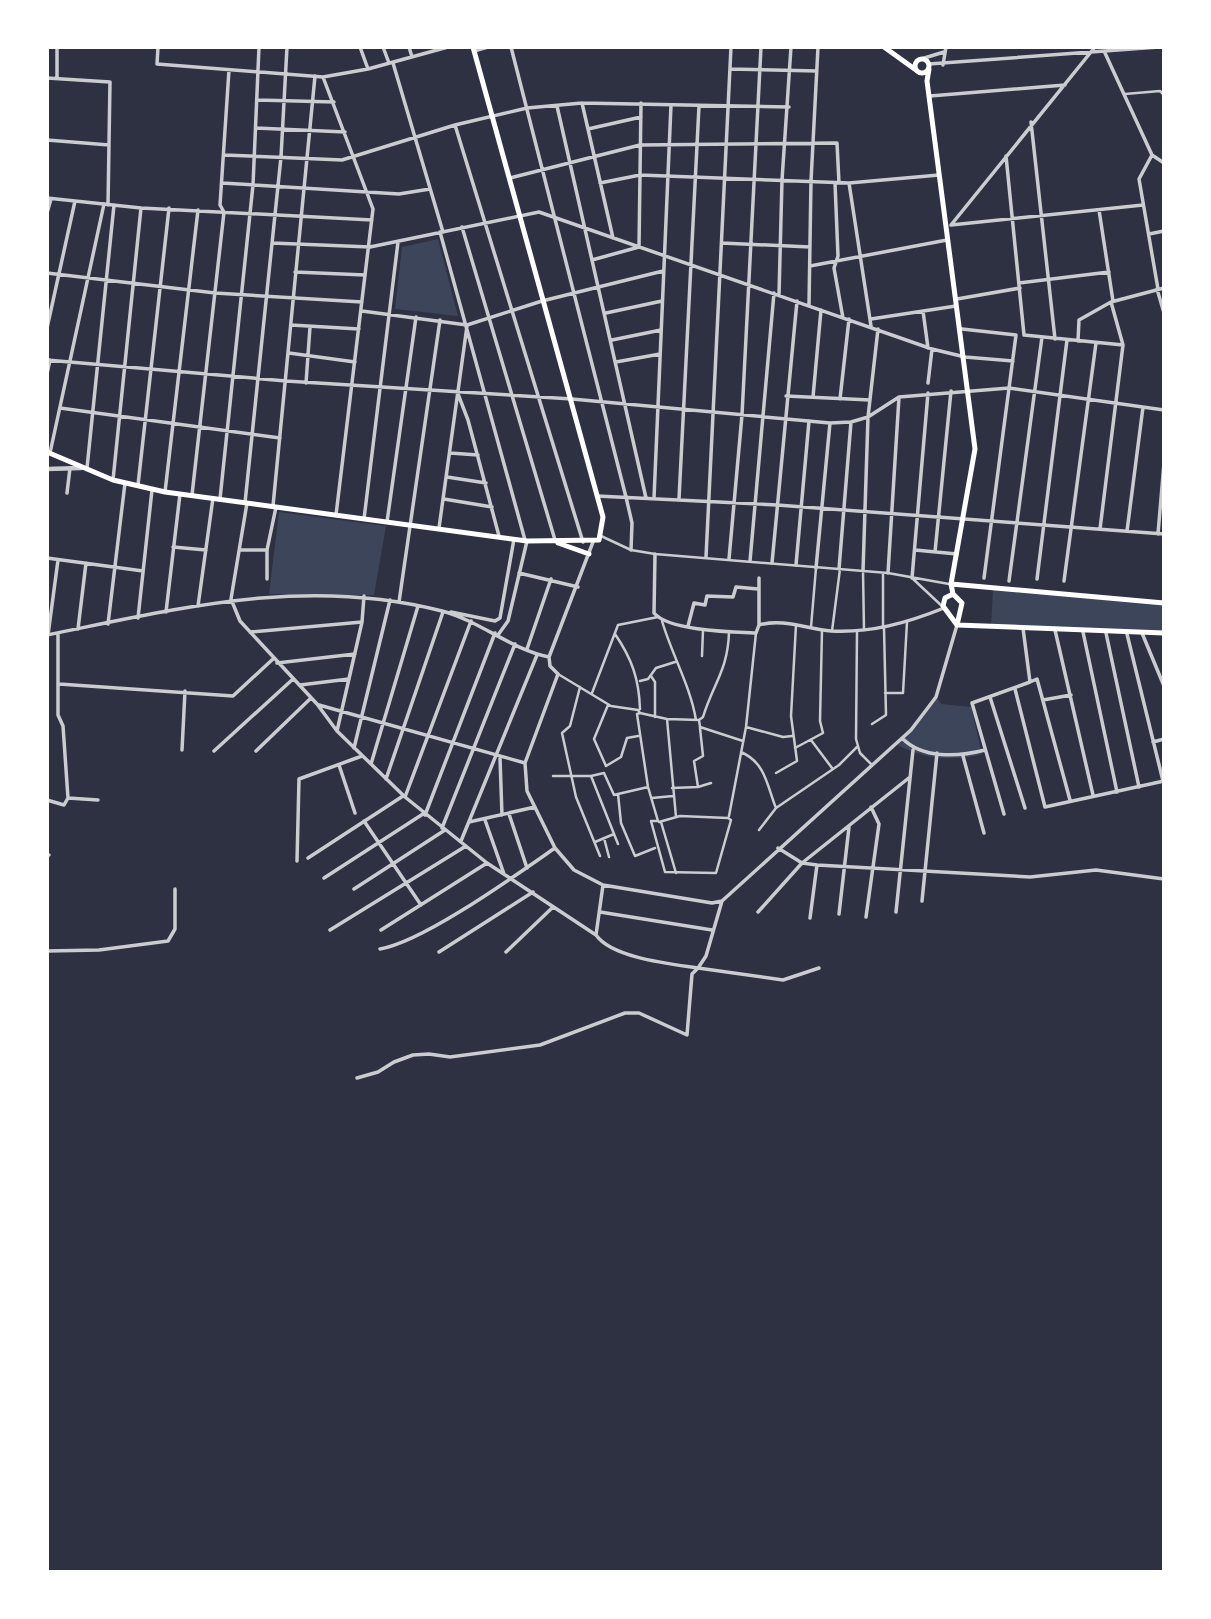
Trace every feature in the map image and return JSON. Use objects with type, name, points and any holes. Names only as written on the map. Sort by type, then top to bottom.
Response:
[{"type":"main road","points":[[884,47],[924,73],[925,63]]},
{"type":"main road","points":[[49,452],[113,480],[165,492],[526,541],[599,540],[603,517],[474,49]]},
{"type":"main road","points":[[905,61],[925,63]]},
{"type":"main road","points":[[916,70],[925,63]]},
{"type":"main road","points":[[925,63],[939,175],[949,225],[975,449],[951,584],[955,595],[962,601],[957,625]]},
{"type":"main road","points":[[555,542],[589,554]]},
{"type":"main road","points":[[951,584],[1164,603]]},
{"type":"main road","points":[[963,585],[955,595],[945,598],[945,610],[957,625],[1127,634],[1164,633]]},
{"type":"main road","points":[[945,610],[955,613],[961,608]]},
{"type":"street","points":[[57,47],[57,78]]},
{"type":"street","points":[[158,47],[158,64],[323,77],[368,69],[448,47]]},
{"type":"street","points":[[198,606],[228,430],[253,185],[260,47]]},
{"type":"street","points":[[287,47],[276,214],[246,503],[231,599],[240,621],[317,704],[337,731],[424,814],[487,863],[596,935],[601,943],[648,960],[783,980],[819,968]]},
{"type":"street","points":[[360,47],[368,69]]},
{"type":"street","points":[[324,878],[424,814],[497,634],[508,621],[526,541],[416,136],[383,47]]},
{"type":"street","points":[[409,47],[412,57]]},
{"type":"street","points":[[474,49],[488,47]]},
{"type":"street","points":[[510,47],[626,497],[632,523],[631,550]]},
{"type":"street","points":[[706,557],[731,47]]},
{"type":"street","points":[[729,559],[742,415],[761,47]]},
{"type":"street","points":[[779,295],[782,180],[791,47]]},
{"type":"street","points":[[809,305],[811,181],[818,47]]},
{"type":"street","points":[[949,225],[1031,122],[1067,85],[1095,47]]},
{"type":"street","points":[[925,63],[943,65],[1159,47]]},
{"type":"street","points":[[943,65],[945,50]]},
{"type":"street","points":[[925,63],[945,50]]},
{"type":"street","points":[[1105,53],[1152,155],[1164,163]]},
{"type":"street","points":[[730,69],[817,71]]},
{"type":"street","points":[[192,496],[224,212],[220,205],[229,70]]},
{"type":"street","points":[[267,579],[267,550],[274,507],[315,76]]},
{"type":"street","points":[[323,77],[368,192],[372,220],[336,516]]},
{"type":"street","points":[[47,78],[110,82],[106,204],[49,452]]},
{"type":"street","points":[[929,96],[1067,85]]},
{"type":"street","points":[[1125,94],[1160,91],[1164,95]]},
{"type":"street","points":[[257,100],[334,103]]},
{"type":"street","points":[[224,155],[342,160],[455,125],[527,108],[582,103],[789,107]]},
{"type":"street","points":[[582,103],[613,239]]},
{"type":"street","points":[[639,247],[641,103]]},
{"type":"street","points":[[654,498],[671,105]]},
{"type":"street","points":[[557,106],[646,498]]},
{"type":"street","points":[[679,499],[699,106]]},
{"type":"street","points":[[587,129],[641,117]]},
{"type":"street","points":[[1031,122],[1055,339]]},
{"type":"street","points":[[455,125],[487,222],[583,542]]},
{"type":"street","points":[[255,128],[345,132]]},
{"type":"street","points":[[47,140],[109,145]]},
{"type":"street","points":[[509,178],[640,145],[837,144],[836,262],[846,318],[841,399]]},
{"type":"street","points":[[1006,155],[1024,335]]},
{"type":"street","points":[[1152,155],[1139,179],[1157,289],[1164,313]]},
{"type":"street","points":[[600,183],[640,175],[849,183],[939,175]]},
{"type":"street","points":[[222,183],[399,194],[430,189]]},
{"type":"street","points":[[849,183],[871,327]]},
{"type":"street","points":[[47,213],[49,198],[141,208],[372,220]]},
{"type":"street","points":[[47,328],[75,201]]},
{"type":"street","points":[[47,469],[87,468],[114,205]]},
{"type":"street","points":[[949,225],[1143,205]]},
{"type":"street","points":[[113,480],[141,208]]},
{"type":"street","points":[[138,487],[169,208]]},
{"type":"street","points":[[1099,210],[1112,302],[1123,345],[1100,529]]},
{"type":"street","points":[[165,492],[198,211]]},
{"type":"street","points":[[272,243],[370,247],[539,212],[554,220],[692,264],[930,349],[965,357],[1013,361]]},
{"type":"street","points":[[462,227],[555,542]]},
{"type":"street","points":[[1149,234],[1164,231]]},
{"type":"street","points":[[810,266],[949,240]]},
{"type":"street","points":[[364,519],[398,242]]},
{"type":"street","points":[[722,243],[810,247]]},
{"type":"street","points":[[592,260],[639,247]]},
{"type":"street","points":[[361,311],[467,325],[542,301],[663,271]]},
{"type":"street","points":[[295,272],[365,275]]},
{"type":"street","points":[[870,319],[923,311],[1049,279],[1109,272]]},
{"type":"street","points":[[47,274],[266,298],[363,302]]},
{"type":"street","points":[[1078,341],[1080,320],[1112,302],[1164,288]]},
{"type":"street","points":[[750,561],[774,293]]},
{"type":"street","points":[[605,313],[662,301]]},
{"type":"street","points":[[772,563],[797,301]]},
{"type":"street","points":[[813,397],[821,310]]},
{"type":"street","points":[[923,311],[930,349],[928,383]]},
{"type":"street","points":[[387,522],[415,317]]},
{"type":"street","points":[[399,602],[440,320]]},
{"type":"street","points":[[291,325],[359,329]]},
{"type":"street","points":[[439,528],[467,325]]},
{"type":"street","points":[[306,383],[310,327]]},
{"type":"street","points":[[864,630],[863,571],[868,417],[878,329]]},
{"type":"street","points":[[611,340],[661,330]]},
{"type":"street","points":[[962,330],[1123,345]]},
{"type":"street","points":[[984,578],[1016,335]]},
{"type":"street","points":[[1009,581],[1042,337]]},
{"type":"street","points":[[1037,579],[1067,340]]},
{"type":"street","points":[[1064,581],[1096,343]]},
{"type":"street","points":[[289,353],[355,362]]},
{"type":"street","points":[[616,362],[660,354]]},
{"type":"street","points":[[47,374],[49,360],[68,361],[207,376],[458,394],[572,399],[830,423],[851,422],[868,417],[899,397],[1009,388],[1116,401],[1164,410]]},
{"type":"street","points":[[934,552],[951,391]]},
{"type":"street","points":[[912,578],[928,393]]},
{"type":"street","points":[[458,394],[478,455],[499,536]]},
{"type":"street","points":[[786,396],[870,400]]},
{"type":"street","points":[[872,724],[886,715],[885,573],[899,397]]},
{"type":"street","points":[[1127,531],[1143,407]]},
{"type":"street","points":[[59,408],[280,438]]},
{"type":"street","points":[[796,565],[808,421]]},
{"type":"street","points":[[832,631],[840,569],[851,422]]},
{"type":"street","points":[[811,628],[830,423]]},
{"type":"street","points":[[450,453],[478,455]]},
{"type":"street","points":[[1158,534],[1164,463]]},
{"type":"street","points":[[67,493],[70,468]]},
{"type":"street","points":[[447,477],[486,483]]},
{"type":"street","points":[[108,624],[125,483]]},
{"type":"street","points":[[138,618],[152,489]]},
{"type":"street","points":[[166,612],[180,494]]},
{"type":"street","points":[[597,496],[755,503],[1164,534]]},
{"type":"street","points":[[444,499],[492,507]]},
{"type":"street","points":[[601,536],[631,550],[655,554],[885,573],[951,584]]},
{"type":"street","points":[[399,602],[495,621],[500,618],[514,539]]},
{"type":"street","points":[[593,542],[549,657],[550,666],[558,674],[608,705],[655,717],[697,720],[703,718],[725,669],[729,632]]},
{"type":"street","points":[[173,547],[206,550]]},
{"type":"street","points":[[240,550],[267,550]]},
{"type":"street","points":[[915,550],[957,554]]},
{"type":"street","points":[[655,554],[652,606],[660,618],[675,662],[692,698],[700,727],[703,756],[694,761],[698,787]]},
{"type":"street","points":[[47,558],[143,571]]},
{"type":"street","points":[[58,560],[48,635],[231,599],[312,594],[365,596],[418,606],[471,621],[537,655],[549,657]]},
{"type":"street","points":[[78,629],[86,563]]},
{"type":"street","points":[[519,573],[578,587]]},
{"type":"street","points":[[730,819],[676,817],[660,822],[651,821],[665,873],[716,873],[730,819],[746,727],[756,633],[760,625],[759,578]]},
{"type":"street","points":[[760,625],[777,622],[822,630],[857,631],[884,628],[945,610],[912,578]]},
{"type":"street","points":[[527,649],[551,579]]},
{"type":"street","points":[[688,626],[694,603],[705,605],[707,596],[733,597],[736,587],[758,589]]},
{"type":"street","points":[[337,731],[362,622],[365,596]]},
{"type":"street","points":[[355,748],[390,600]]},
{"type":"street","points":[[370,764],[418,606]]},
{"type":"street","points":[[386,779],[443,612]]},
{"type":"street","points":[[592,694],[615,634],[622,624],[660,618],[703,629],[756,633]]},
{"type":"street","points":[[308,858],[404,796],[471,621]]},
{"type":"street","points":[[250,632],[362,622]]},
{"type":"street","points":[[885,693],[903,693],[907,622]]},
{"type":"street","points":[[767,777],[797,761],[792,736],[796,625]]},
{"type":"street","points":[[357,1078],[378,1072],[413,1055],[450,1057],[540,1045],[625,1013],[639,1013],[687,1035],[692,974],[706,956],[722,901],[902,738],[936,697],[957,625]]},
{"type":"street","points":[[1023,628],[1030,682]]},
{"type":"street","points":[[702,656],[703,629]]},
{"type":"street","points":[[795,748],[823,733],[820,721],[822,630]]},
{"type":"street","points":[[1055,630],[1094,796]]},
{"type":"street","points":[[857,631],[857,747],[872,766]]},
{"type":"street","points":[[1083,632],[1117,792]]},
{"type":"street","points":[[47,800],[64,805],[68,799],[63,726],[58,715],[58,633]]},
{"type":"street","points":[[1106,633],[1139,787]]},
{"type":"street","points":[[1142,633],[1164,686]]},
{"type":"street","points":[[615,634],[627,652],[639,681],[640,712],[637,714],[648,787],[676,873]]},
{"type":"street","points":[[1015,689],[1045,807],[1163,781],[1127,634]]},
{"type":"street","points":[[354,889],[443,829],[516,643]]},
{"type":"street","points":[[59,684],[233,696],[275,661],[355,654]]},
{"type":"street","points":[[461,841],[537,655]]},
{"type":"street","points":[[639,681],[651,676],[656,668],[675,662]]},
{"type":"street","points":[[558,674],[525,763],[527,791],[555,848],[575,870],[603,885],[712,903],[722,901]]},
{"type":"street","points":[[651,676],[655,682],[655,717]]},
{"type":"street","points":[[1004,814],[972,703],[1015,689],[1037,678],[1070,800]]},
{"type":"street","points":[[214,751],[293,679]]},
{"type":"street","points":[[300,685],[349,679]]},
{"type":"street","points":[[580,687],[570,726],[562,733],[576,797],[600,856]]},
{"type":"street","points":[[182,750],[184,691]]},
{"type":"street","points":[[1043,700],[1071,695]]},
{"type":"street","points":[[990,697],[1025,808]]},
{"type":"street","points":[[256,751],[311,698]]},
{"type":"street","points":[[317,704],[494,757],[525,763]]},
{"type":"street","points":[[608,705],[594,739],[606,766],[604,773],[614,795],[648,787]]},
{"type":"street","points":[[667,719],[676,817]]},
{"type":"street","points":[[700,727],[743,741]]},
{"type":"street","points":[[746,727],[783,737],[792,736]]},
{"type":"street","points":[[606,766],[621,757],[627,738],[639,736]]},
{"type":"street","points":[[902,738],[913,750],[963,756],[985,750]]},
{"type":"street","points":[[1153,742],[1164,739]]},
{"type":"street","points":[[811,740],[832,769]]},
{"type":"street","points":[[759,830],[776,808],[832,769],[857,747]]},
{"type":"street","points":[[896,912],[913,750]]},
{"type":"street","points":[[741,752],[755,759],[767,777],[776,808]]},
{"type":"street","points":[[922,901],[937,753]]},
{"type":"street","points":[[297,861],[299,779],[362,756]]},
{"type":"street","points":[[963,756],[984,833]]},
{"type":"street","points":[[500,758],[502,815]]},
{"type":"street","points":[[339,764],[355,813]]},
{"type":"street","points":[[553,776],[591,776],[604,773]]},
{"type":"street","points":[[591,776],[618,844]]},
{"type":"street","points":[[758,912],[802,863],[909,777]]},
{"type":"street","points":[[672,788],[698,787],[711,783]]},
{"type":"street","points":[[618,794],[621,823],[635,856],[656,847]]},
{"type":"street","points":[[652,798],[673,796]]},
{"type":"street","points":[[68,799],[98,800]]},
{"type":"street","points":[[469,822],[535,807]]},
{"type":"street","points":[[866,916],[879,824],[871,807]]},
{"type":"street","points":[[509,814],[527,868]]},
{"type":"street","points":[[485,820],[505,874]]},
{"type":"street","points":[[364,821],[421,905]]},
{"type":"street","points":[[612,826],[621,823]]},
{"type":"street","points":[[839,914],[849,825]]},
{"type":"street","points":[[595,842],[614,834]]},
{"type":"street","points":[[604,838],[609,857]]},
{"type":"street","points":[[330,930],[466,846]]},
{"type":"street","points":[[380,949],[397,946],[527,868],[555,848]]},
{"type":"street","points":[[778,848],[802,863],[817,865],[1030,877],[1096,870],[1164,879]]},
{"type":"street","points":[[381,930],[487,863]]},
{"type":"street","points":[[810,918],[817,865]]},
{"type":"street","points":[[596,935],[603,885]]},
{"type":"street","points":[[47,951],[99,950],[168,941],[175,929],[175,889]]},
{"type":"street","points":[[439,951],[533,892]]},
{"type":"street","points":[[506,951],[553,906]]},
{"type":"street","points":[[600,912],[712,930]]},
{"type":"shaded area","points":[[438,239],[458,316],[395,309],[402,247]]},
{"type":"shaded area","points":[[279,512],[386,526],[374,595],[269,594]]},
{"type":"shaded area","points":[[993,588],[1164,604],[1164,633],[991,627]]},
{"type":"shaded area","points":[[936,697],[941,704],[971,707],[982,754],[938,758],[916,753],[896,744]]}]
